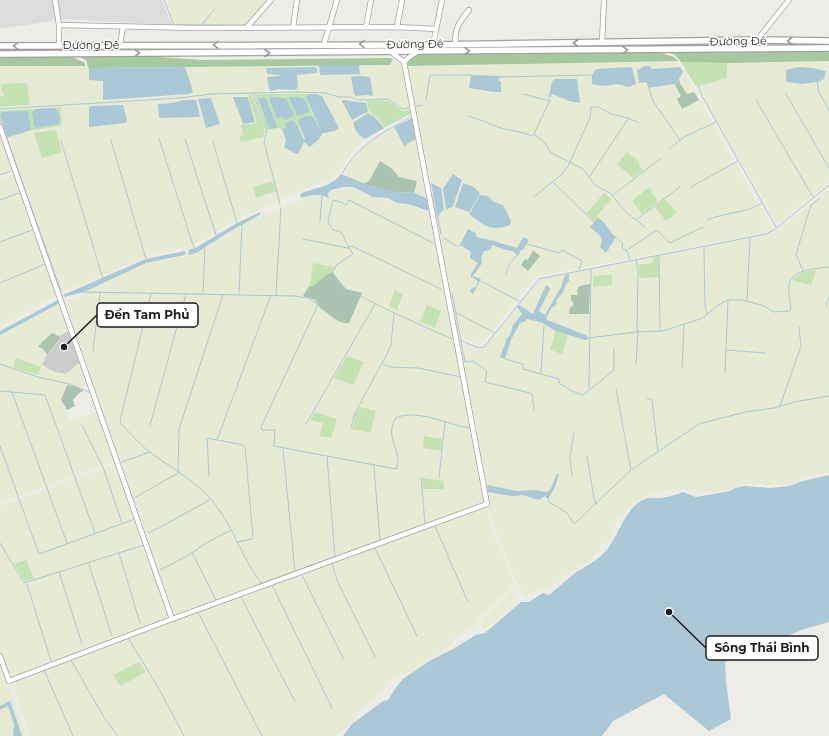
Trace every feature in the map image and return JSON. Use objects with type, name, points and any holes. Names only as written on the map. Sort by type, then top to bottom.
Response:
[{"type":"street","points":[[55,0],[59,25],[59,45]]},
{"type":"street","points":[[247,27],[271,0]]},
{"type":"street","points":[[293,27],[297,0]]},
{"type":"street","points":[[337,0],[324,44],[358,52]]},
{"type":"street","points":[[366,27],[371,0]]},
{"type":"street","points":[[396,27],[402,0]]},
{"type":"street","points":[[433,44],[442,0]]},
{"type":"street","points":[[582,50],[593,49],[601,43],[604,0]]},
{"type":"street","points":[[742,49],[758,40],[789,0]]},
{"type":"street","points":[[456,44],[456,28],[469,10]]},
{"type":"street","points":[[59,25],[123,27],[330,26],[396,27],[436,30]]},
{"type":"street","points":[[120,45],[123,27]]},
{"type":"street","points":[[758,40],[767,49]]},
{"type":"street","name":"Đường Đê","points":[[0,46],[601,43],[758,40],[829,41]]},
{"type":"street","points":[[601,43],[611,50]]},
{"type":"street","points":[[28,54],[59,45],[84,54]]},
{"type":"street","name":"Đường Đê","points":[[0,54],[829,48]]},
{"type":"street","points":[[0,656],[9,681],[172,619],[487,504],[404,62],[390,51]]},
{"type":"street","points":[[404,62],[418,51]]},
{"type":"street","points":[[0,127],[172,619]]},
{"type":"shaded area","points":[[0,0],[162,0],[172,25],[63,19],[0,29]]},
{"type":"shaded area","points":[[68,331],[80,362],[66,374],[54,372],[42,365],[47,354],[60,340],[59,336]]},
{"type":"green space","points":[[165,0],[268,0],[246,24],[178,25],[174,23]]},
{"type":"green space","points":[[829,49],[829,61],[728,63],[681,62],[675,55],[663,51]]},
{"type":"green space","points":[[655,51],[674,57],[678,61],[408,66],[408,61],[412,57],[422,53]]},
{"type":"green space","points":[[77,56],[145,56],[202,60],[393,59],[390,65],[93,68],[89,70],[86,60]]},
{"type":"green space","points":[[0,57],[72,57],[85,63],[85,66],[0,66]]},
{"type":"green space","points":[[393,59],[402,69],[412,113],[360,143],[331,180],[314,185],[238,219],[194,245],[141,258],[81,285],[62,291],[0,117],[0,66],[85,66],[89,70],[89,80],[103,80],[103,99],[186,69],[184,67],[390,65]]},
{"type":"green space","points":[[678,61],[772,228],[763,233],[540,275],[535,278],[482,344],[479,345],[458,336],[408,66]]},
{"type":"green space","points":[[829,61],[829,182],[777,224],[704,98],[699,86],[727,78],[728,63]]},
{"type":"green space","points":[[681,62],[728,63],[727,78],[699,86],[695,85]]},
{"type":"green space","points":[[27,83],[30,105],[0,107],[0,97],[4,96],[0,84]]},
{"type":"green space","points":[[674,83],[680,83],[687,94],[694,92],[699,100],[682,109],[677,99],[681,96]]},
{"type":"green space","points":[[255,94],[309,94],[307,95],[309,106],[321,131],[313,118],[298,121],[304,141],[286,125],[282,129],[278,128],[266,99],[258,98],[269,129],[267,129]],"holes":[[[285,97],[294,113],[278,119],[270,101]]]},
{"type":"green space","points":[[248,95],[252,95],[265,128],[263,137],[241,142],[239,136],[244,135],[241,125],[257,123]]},
{"type":"green space","points":[[367,100],[389,101],[403,111],[410,110],[412,113],[385,127],[375,115],[372,115],[368,109]]},
{"type":"green space","points":[[61,107],[62,126],[33,130],[7,138],[0,117],[0,111]]},
{"type":"green space","points":[[394,127],[404,146],[415,139],[426,198],[414,193],[417,181],[398,177],[391,168],[381,161],[369,181],[363,184],[343,174],[361,149]]},
{"type":"green space","points":[[56,130],[62,152],[42,158],[34,133]]},
{"type":"green space","points":[[0,134],[13,170],[0,175]]},
{"type":"green space","points":[[627,152],[640,163],[639,166],[643,170],[633,178],[617,164]]},
{"type":"green space","points":[[380,161],[391,168],[399,177],[417,181],[414,193],[394,192],[363,184],[369,181]]},
{"type":"green space","points":[[14,174],[22,195],[22,202],[57,294],[56,296],[0,326],[0,179]]},
{"type":"green space","points":[[273,181],[276,191],[256,198],[253,187]]},
{"type":"green space","points":[[649,187],[658,202],[642,214],[632,201]]},
{"type":"green space","points":[[344,188],[353,188],[368,196],[388,200],[397,204],[408,205],[429,213],[485,503],[174,616],[65,301],[80,296],[88,290],[146,264],[196,254],[241,225],[308,196],[324,196],[328,199],[330,198],[330,192]]},
{"type":"green space","points":[[829,189],[829,472],[808,476],[792,483],[768,486],[741,484],[730,490],[713,492],[709,490],[695,494],[684,488],[645,496],[630,507],[623,517],[617,520],[612,537],[605,544],[603,542],[595,557],[563,577],[562,581],[553,585],[546,591],[544,588],[531,595],[525,595],[514,577],[492,521],[459,344],[463,344],[477,350],[485,347],[539,280],[766,235],[776,231]]},
{"type":"green space","points":[[604,193],[611,199],[597,216],[598,218],[595,222],[587,213]]},
{"type":"green space","points":[[665,199],[677,213],[666,221],[655,207]]},
{"type":"green space","points":[[533,250],[540,256],[528,271],[521,265],[525,259],[528,260]]},
{"type":"green space","points":[[658,256],[659,277],[639,278],[639,264],[651,264],[653,262],[653,258]]},
{"type":"green space","points":[[313,263],[334,267],[334,269],[312,288],[309,286]]},
{"type":"green space","points":[[816,270],[811,285],[792,280],[803,272]]},
{"type":"green space","points":[[332,272],[346,289],[362,293],[349,323],[341,322],[320,308],[315,300],[303,296],[309,286],[312,287]]},
{"type":"green space","points":[[612,275],[612,285],[593,287],[593,276]]},
{"type":"green space","points":[[590,284],[589,314],[569,314],[570,308],[574,304],[571,300],[571,295],[578,295],[577,291],[579,286]]},
{"type":"green space","points":[[395,290],[403,294],[397,310],[389,306]]},
{"type":"green space","points":[[60,303],[68,331],[59,336],[52,333],[42,348],[47,354],[42,365],[54,372],[66,374],[80,362],[86,383],[83,385],[83,391],[77,387],[67,385],[61,402],[70,421],[98,412],[115,460],[114,462],[0,503],[0,335]]},
{"type":"green space","points":[[427,305],[441,311],[435,328],[420,321]]},
{"type":"green space","points":[[556,331],[568,334],[562,354],[550,350]]},
{"type":"green space","points":[[52,333],[59,336],[60,339],[47,354],[42,348],[38,347]]},
{"type":"green space","points":[[347,356],[364,362],[353,385],[334,378]]},
{"type":"green space","points":[[16,358],[41,367],[38,375],[13,367]]},
{"type":"green space","points":[[67,385],[77,387],[83,391],[73,400],[75,406],[67,410],[61,400]]},
{"type":"green space","points":[[360,407],[376,411],[370,433],[352,429],[355,415]]},
{"type":"green space","points":[[315,412],[337,419],[331,438],[320,436],[323,423],[310,420]]},
{"type":"green space","points":[[424,436],[442,439],[441,451],[423,448]]},
{"type":"green space","points":[[116,464],[170,618],[9,679],[0,651],[0,505]]},
{"type":"green space","points":[[422,478],[443,481],[444,489],[423,489]]},
{"type":"green space","points":[[484,508],[487,509],[489,522],[514,582],[509,590],[478,620],[475,626],[455,639],[449,647],[402,676],[387,681],[388,684],[377,697],[360,710],[347,727],[335,736],[30,736],[12,684],[13,682]]},
{"type":"green space","points":[[26,560],[34,578],[25,582],[14,564]]},
{"type":"green space","points":[[512,591],[518,601],[484,629],[480,622]]},
{"type":"green space","points":[[0,661],[14,701],[26,736],[0,736]]},
{"type":"green space","points":[[139,662],[146,672],[120,686],[113,675]]},
{"type":"water","points":[[319,65],[359,65],[360,74],[320,75]]},
{"type":"water","points":[[645,66],[649,66],[652,69],[680,67],[683,72],[679,79],[680,83],[649,88],[646,82],[639,83],[637,70]]},
{"type":"water","points":[[184,67],[186,69],[193,92],[189,94],[103,100],[103,81],[89,80],[89,70],[93,68]]},
{"type":"water","points":[[798,67],[826,71],[824,79],[817,82],[802,84],[786,82],[786,70]]},
{"type":"water","points":[[266,68],[317,68],[317,73],[297,75],[298,86],[296,90],[278,89],[271,91],[269,89],[267,77],[280,75],[267,74]]},
{"type":"water","points":[[632,68],[636,84],[629,87],[618,84],[603,86],[592,84],[592,75],[596,69]]},
{"type":"water","points":[[471,75],[500,77],[498,80],[501,82],[501,92],[469,88]]},
{"type":"water","points":[[351,77],[370,77],[373,96],[356,96],[354,94]]},
{"type":"water","points":[[554,79],[577,79],[580,103],[569,101],[552,94],[548,100]]},
{"type":"water","points":[[309,94],[322,96],[339,128],[335,131],[323,133],[310,147],[304,142],[298,154],[284,147],[286,141],[282,129],[286,127],[285,123],[293,120],[304,140],[305,139],[298,121],[303,117],[309,116],[313,117],[321,131],[306,97]]},
{"type":"water","points":[[233,97],[248,98],[255,122],[243,124]]},
{"type":"water","points":[[270,97],[286,98],[294,113],[292,117],[284,120],[283,117],[277,119],[270,101]]},
{"type":"water","points":[[211,98],[220,124],[206,128],[198,99]]},
{"type":"water","points":[[258,98],[266,99],[278,128],[269,129]]},
{"type":"water","points":[[289,98],[304,99],[309,112],[297,116]]},
{"type":"water","points":[[184,100],[196,100],[200,117],[159,118],[158,104]]},
{"type":"water","points":[[342,101],[366,103],[368,111],[352,120]]},
{"type":"water","points":[[123,105],[127,120],[125,123],[89,127],[89,107]]},
{"type":"water","points":[[53,108],[57,110],[59,114],[59,124],[36,128],[34,125],[32,112],[36,109]]},
{"type":"water","points":[[28,111],[31,130],[8,137],[0,116],[2,112]]},
{"type":"water","points":[[368,113],[374,116],[384,128],[365,139],[357,132],[354,127],[354,122]]},
{"type":"water","points":[[412,118],[415,139],[404,146],[394,127]]},
{"type":"water","points":[[341,174],[373,187],[394,192],[414,193],[426,198],[429,211],[408,204],[397,203],[388,198],[373,197],[353,187],[344,187],[331,190],[328,193],[329,199],[316,195],[301,198],[300,194],[327,185],[337,179]]},
{"type":"water","points":[[453,174],[462,180],[453,207],[446,209],[443,189]]},
{"type":"water","points":[[431,183],[441,188],[444,210],[440,213],[438,218],[437,218]]},
{"type":"water","points":[[463,183],[475,188],[480,194],[469,212],[455,207]]},
{"type":"water","points":[[480,195],[488,196],[494,202],[503,205],[511,221],[510,225],[497,228],[488,227],[469,214]]},
{"type":"water","points":[[260,212],[260,215],[229,232],[196,253],[188,255],[189,250]]},
{"type":"water","points":[[598,218],[616,237],[606,253],[600,247],[602,240],[601,238],[590,227]]},
{"type":"water","points":[[468,229],[476,233],[476,236],[480,238],[517,248],[523,237],[529,240],[518,256],[513,251],[492,245],[490,250],[484,251],[481,258],[482,263],[473,276],[481,279],[473,294],[470,291],[472,288],[476,287],[478,281],[471,277],[471,274],[478,263],[470,258],[470,251],[460,245]]},
{"type":"water","points":[[185,251],[185,255],[146,263],[84,292],[64,297],[63,295],[146,259]]},
{"type":"water","points":[[569,274],[569,281],[556,301],[557,303],[554,307],[552,307],[546,318],[547,320],[586,335],[589,339],[585,340],[556,331],[540,322],[527,319],[520,323],[511,340],[505,359],[500,357],[513,325],[522,314],[517,307],[519,305],[533,314],[547,285],[550,289],[539,311],[545,315],[561,287],[565,275]]},
{"type":"water","points":[[58,300],[60,303],[0,335],[0,331]]},
{"type":"water","points":[[557,474],[559,474],[555,487],[548,499],[545,496],[539,500],[523,495],[512,496],[488,492],[487,485],[517,491],[534,490],[547,492],[550,490]]},
{"type":"water","points":[[829,475],[829,622],[804,629],[725,662],[731,719],[709,731],[664,694],[613,721],[602,736],[343,736],[352,724],[383,701],[388,700],[404,678],[431,660],[476,635],[485,633],[521,602],[529,602],[543,593],[549,595],[575,573],[597,560],[608,548],[631,509],[645,499],[666,497],[683,492],[696,497],[730,491],[735,488],[745,486],[770,488],[790,486],[799,482]]},
{"type":"water","points":[[10,701],[22,736],[13,736],[14,724],[8,706],[0,710],[0,706]]},
{"type":"waterway","points":[[164,0],[174,25]]},
{"type":"waterway","points":[[204,24],[215,9]]},
{"type":"waterway","points":[[177,25],[245,25]]},
{"type":"waterway","points":[[426,100],[430,75],[471,75]]},
{"type":"waterway","points":[[499,77],[592,75]]},
{"type":"waterway","points":[[817,82],[819,92],[829,110]]},
{"type":"waterway","points":[[698,86],[702,96],[776,227]]},
{"type":"waterway","points":[[649,88],[653,101],[680,140]]},
{"type":"waterway","points":[[0,109],[179,98],[211,94],[297,92],[325,93],[340,97],[351,97],[357,100],[388,99],[403,109],[409,108]]},
{"type":"waterway","points":[[253,93],[267,130],[264,142],[280,204]]},
{"type":"waterway","points":[[524,94],[549,101]]},
{"type":"waterway","points":[[786,94],[829,168]]},
{"type":"waterway","points":[[550,100],[534,134],[544,142],[551,153],[583,169],[595,185],[610,193],[626,212],[645,227]]},
{"type":"waterway","points":[[756,100],[813,197]]},
{"type":"waterway","points":[[416,106],[423,105]]},
{"type":"waterway","points":[[535,196],[561,175],[568,166],[590,118],[591,107],[598,107],[611,114],[628,118],[639,123]]},
{"type":"waterway","points":[[468,116],[502,128],[532,136],[534,135]]},
{"type":"waterway","points":[[342,174],[348,164],[363,147],[381,134],[410,117]]},
{"type":"waterway","points":[[0,119],[61,291]]},
{"type":"waterway","points":[[590,176],[628,119]]},
{"type":"waterway","points":[[669,149],[684,137],[716,122]]},
{"type":"waterway","points":[[159,139],[194,248]]},
{"type":"waterway","points":[[185,139],[216,235]]},
{"type":"waterway","points":[[111,140],[146,259]]},
{"type":"waterway","points":[[61,141],[103,279]]},
{"type":"waterway","points":[[213,142],[237,223]]},
{"type":"waterway","points":[[613,195],[660,159]]},
{"type":"waterway","points":[[691,187],[738,161]]},
{"type":"waterway","points":[[0,175],[11,171]]},
{"type":"waterway","points":[[553,182],[594,222]]},
{"type":"waterway","points":[[460,340],[478,348],[484,347],[539,279],[766,234],[774,230],[829,185]]},
{"type":"waterway","points":[[637,219],[680,187]]},
{"type":"waterway","points":[[0,200],[19,193]]},
{"type":"waterway","points":[[320,221],[322,196]]},
{"type":"waterway","points":[[803,271],[796,254],[811,205],[820,198]]},
{"type":"waterway","points":[[433,243],[349,200],[346,205],[333,200],[328,222],[333,230],[343,234],[353,254],[336,265],[335,269],[332,271],[342,288],[349,293],[359,295],[394,313],[452,339]]},
{"type":"waterway","points":[[707,220],[749,209],[762,203]]},
{"type":"waterway","points":[[276,295],[281,208]]},
{"type":"waterway","points":[[438,218],[441,234]]},
{"type":"waterway","points":[[239,295],[242,224]]},
{"type":"waterway","points":[[626,251],[655,231],[658,231],[670,243],[703,227]]},
{"type":"waterway","points":[[0,242],[32,230]]},
{"type":"waterway","points":[[616,237],[623,244],[622,247],[628,253],[630,260]]},
{"type":"waterway","points":[[444,238],[458,247],[460,245]]},
{"type":"waterway","points":[[747,300],[750,238]]},
{"type":"waterway","points":[[303,239],[348,248],[352,246],[441,289]]},
{"type":"waterway","points":[[527,244],[559,253],[562,250],[582,261],[579,270]]},
{"type":"waterway","points":[[203,294],[205,246]]},
{"type":"waterway","points":[[704,247],[705,305],[707,314]]},
{"type":"waterway","points":[[506,274],[510,263],[517,255]]},
{"type":"waterway","points":[[659,256],[660,331]]},
{"type":"waterway","points":[[636,260],[638,269],[637,331]]},
{"type":"waterway","points":[[0,283],[45,264]]},
{"type":"waterway","points":[[588,338],[666,330],[703,318],[718,305],[728,300],[747,301],[764,306],[774,312],[789,311],[791,309],[789,294],[790,280],[794,276],[804,271],[829,267]]},
{"type":"waterway","points":[[590,389],[591,269]]},
{"type":"waterway","points":[[481,281],[519,301]]},
{"type":"waterway","points":[[84,292],[294,296],[308,298],[317,304],[317,307],[261,427],[262,430],[275,430],[274,446],[396,469],[398,457],[392,438],[393,425],[396,418],[404,415],[422,416],[469,428]]},
{"type":"waterway","points":[[93,351],[100,292]]},
{"type":"waterway","points":[[151,293],[120,421],[121,424],[147,450],[187,478],[210,498],[231,529],[248,563],[262,584]]},
{"type":"waterway","points":[[452,293],[465,362],[473,361],[487,371],[485,382],[532,394],[534,410]]},
{"type":"waterway","points":[[150,425],[186,294]]},
{"type":"waterway","points":[[178,471],[179,429],[223,295]]},
{"type":"waterway","points":[[217,440],[271,295]]},
{"type":"waterway","points":[[826,306],[829,297]]},
{"type":"waterway","points":[[725,373],[728,300]]},
{"type":"waterway","points":[[306,424],[375,304]]},
{"type":"waterway","points":[[455,312],[495,333]]},
{"type":"waterway","points":[[351,428],[354,415],[391,345],[394,314]]},
{"type":"waterway","points":[[682,368],[684,325]]},
{"type":"waterway","points":[[541,373],[544,326]]},
{"type":"waterway","points":[[780,406],[801,346],[799,327]]},
{"type":"waterway","points":[[636,364],[638,331]]},
{"type":"waterway","points":[[505,359],[523,364],[523,369],[559,379],[559,383],[572,391],[583,395],[614,370],[614,349]]},
{"type":"waterway","points":[[726,350],[765,353]]},
{"type":"waterway","points":[[0,364],[38,377],[69,384],[89,392]]},
{"type":"waterway","points":[[383,364],[390,367],[418,368],[461,377]]},
{"type":"waterway","points":[[616,389],[631,470]]},
{"type":"waterway","points":[[0,391],[45,395],[95,533]]},
{"type":"waterway","points":[[12,392],[67,543]]},
{"type":"waterway","points":[[548,499],[549,502],[567,513],[574,524],[631,470],[699,424],[745,412],[774,408],[794,402],[829,396]]},
{"type":"waterway","points":[[647,398],[652,400],[658,452]]},
{"type":"waterway","points":[[439,478],[445,422]]},
{"type":"waterway","points":[[82,425],[103,467],[122,523]]},
{"type":"waterway","points":[[572,476],[570,457],[574,433]]},
{"type":"waterway","points":[[209,476],[207,438],[243,445],[245,447],[253,537],[252,539],[237,542]]},
{"type":"waterway","points":[[0,446],[39,554],[135,519]]},
{"type":"waterway","points":[[283,449],[295,572]]},
{"type":"waterway","points":[[122,462],[150,452]]},
{"type":"waterway","points":[[587,456],[596,504]]},
{"type":"waterway","points":[[327,457],[335,557]]},
{"type":"waterway","points":[[374,466],[380,541]]},
{"type":"waterway","points":[[134,498],[180,472]]},
{"type":"waterway","points":[[421,478],[425,524]]},
{"type":"waterway","points":[[148,533],[210,499]]},
{"type":"waterway","points":[[435,526],[468,602]]},
{"type":"waterway","points":[[171,622],[431,527]]},
{"type":"waterway","points":[[160,570],[231,530]]},
{"type":"waterway","points":[[0,543],[24,583],[144,545]]},
{"type":"waterway","points":[[375,548],[417,636]]},
{"type":"waterway","points":[[119,553],[140,623]]},
{"type":"waterway","points":[[192,553],[216,600]]},
{"type":"waterway","points":[[89,564],[112,636]]},
{"type":"waterway","points":[[332,564],[338,583],[375,657]]},
{"type":"waterway","points":[[59,572],[82,644]]},
{"type":"waterway","points":[[302,575],[344,660]]},
{"type":"waterway","points":[[27,584],[51,661]]},
{"type":"waterway","points":[[272,585],[332,708]]},
{"type":"waterway","points":[[241,597],[295,702]]},
{"type":"waterway","points":[[198,612],[262,736]]},
{"type":"waterway","points":[[128,638],[158,687],[184,736]]},
{"type":"waterway","points":[[71,660],[105,719],[118,736]]},
{"type":"waterway","points":[[44,670],[73,736]]},
{"type":"waterway","points":[[12,682],[17,680]]},
{"type":"place","name":"Đền Tam Phủ","points":[[64,347]]},
{"type":"place","name":"Sông Thái Bình","points":[[669,612]]}]
